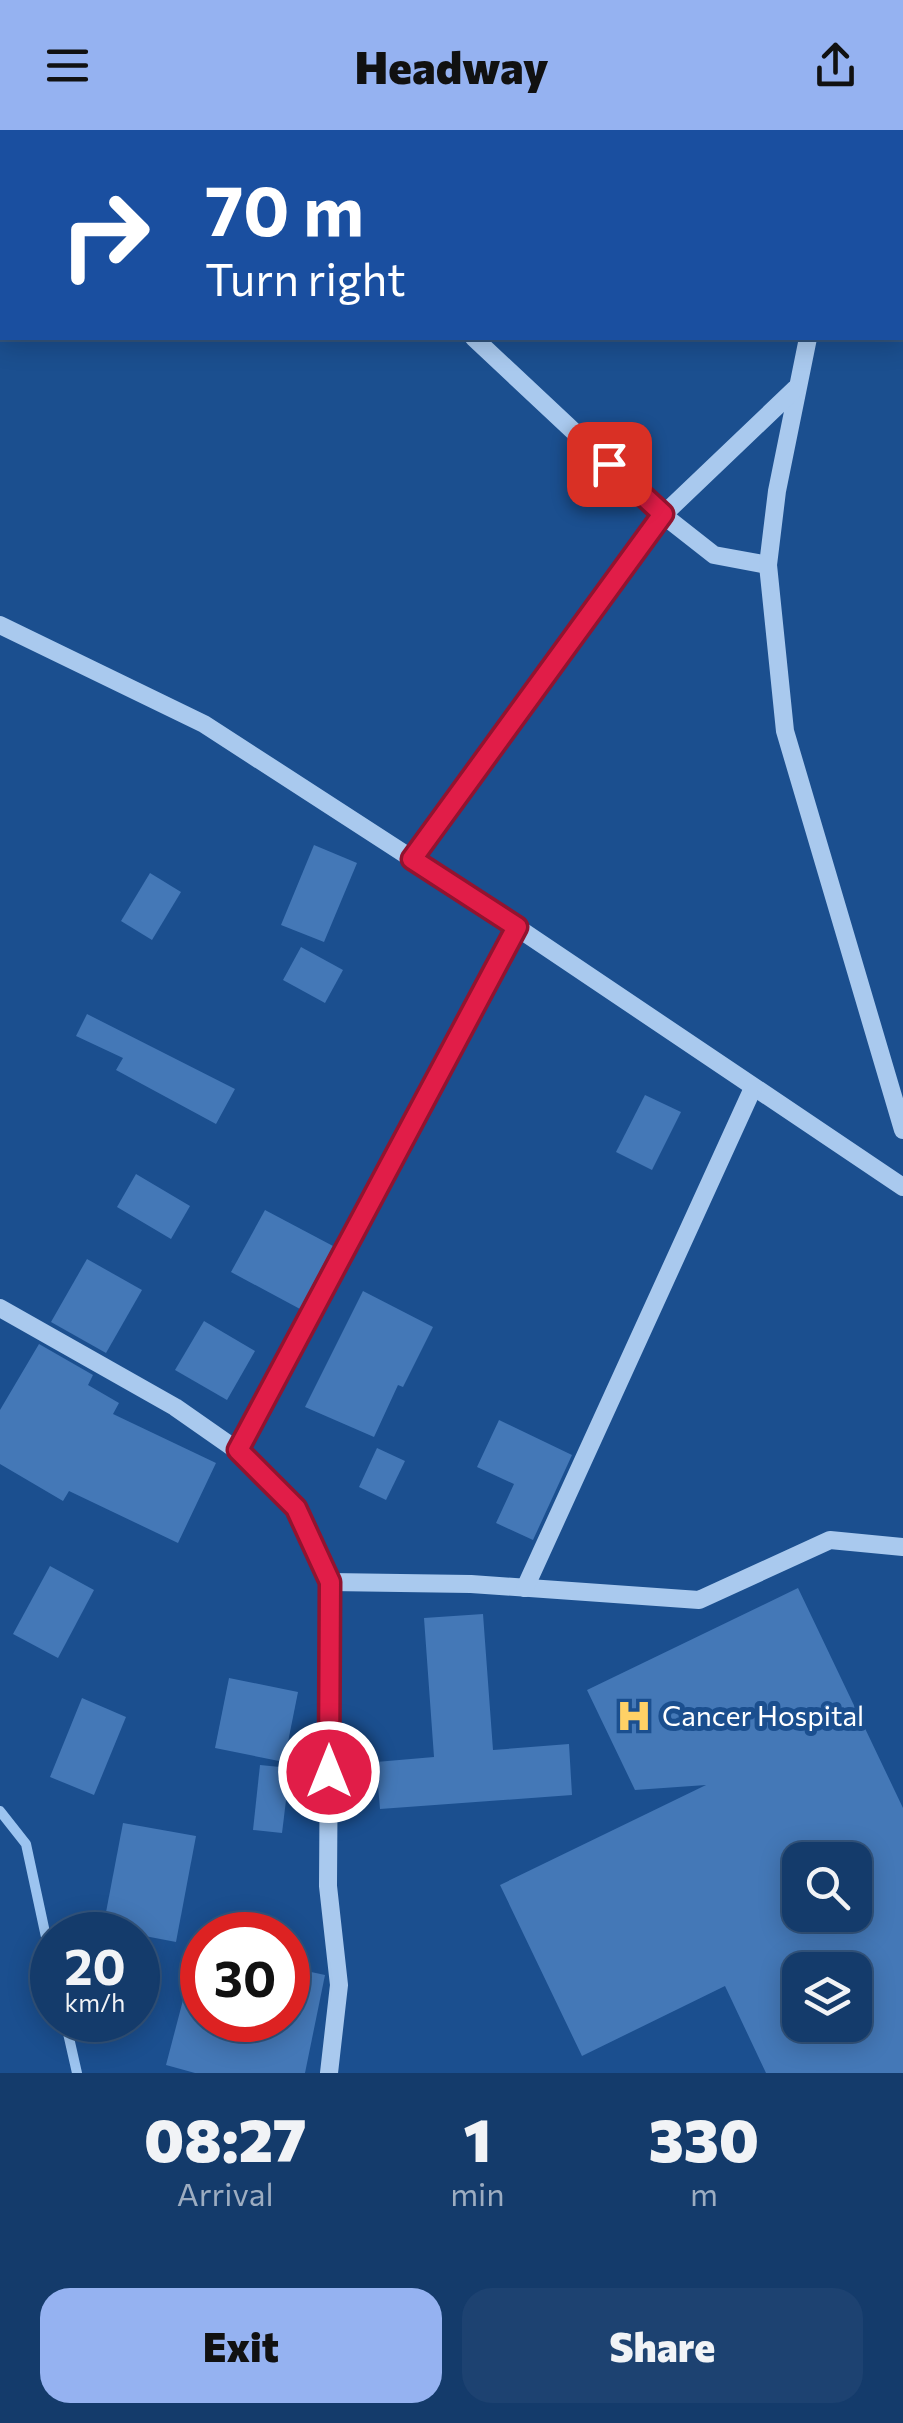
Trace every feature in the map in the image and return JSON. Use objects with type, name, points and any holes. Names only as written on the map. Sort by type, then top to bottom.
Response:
[{"type":"street","points":[[476,340],[663,514],[714,555],[768,565]]},
{"type":"street","points":[[807,340],[795,389],[768,565],[784,730],[903,1130]]},
{"type":"street","points":[[412,859],[663,514],[795,389]]},
{"type":"street","points":[[0,625],[204,724],[517,927],[903,1187]]},
{"type":"street","points":[[238,1450],[517,927]]},
{"type":"street","points":[[525,1588],[753,1088]]},
{"type":"street","points":[[0,1308],[175,1407],[238,1450],[296,1508],[330,1582],[328,1886],[340,1984],[329,2073]]},
{"type":"street","points":[[330,1582],[525,1588],[699,1600],[830,1540],[903,1546]]},
{"type":"building","points":[[314,845],[357,863],[324,942],[281,925]]},
{"type":"building","points":[[150,873],[181,892],[152,940],[121,921]]},
{"type":"building","points":[[301,947],[343,970],[325,1003],[283,980]]},
{"type":"building","points":[[87,1014],[235,1089],[216,1124],[116,1070],[123,1058],[76,1036]]},
{"type":"building","points":[[645,1095],[681,1112],[652,1170],[616,1152]]},
{"type":"building","points":[[136,1174],[190,1206],[171,1239],[117,1207]]},
{"type":"building","points":[[265,1210],[333,1246],[300,1309],[231,1272]]},
{"type":"building","points":[[87,1259],[142,1290],[106,1353],[51,1322]]},
{"type":"building","points":[[363,1291],[433,1327],[403,1387],[398,1385],[374,1437],[305,1407]]},
{"type":"building","points":[[204,1321],[255,1351],[227,1400],[175,1370]]},
{"type":"building","points":[[39,1344],[93,1375],[88,1385],[119,1403],[113,1414],[216,1463],[178,1543],[69,1491],[63,1501],[0,1464],[0,1410]]},
{"type":"building","points":[[499,1420],[572,1455],[533,1540],[496,1523],[514,1484],[477,1467]]},
{"type":"building","points":[[377,1448],[405,1461],[386,1500],[359,1487]]},
{"type":"building","points":[[50,1566],[94,1590],[58,1658],[13,1634]]},
{"type":"building","name":"Cancer Hospital","points":[[798,1588],[903,1808],[903,2073],[766,2073],[725,1986],[582,2056],[500,1885],[706,1785],[635,1790],[587,1690]]},
{"type":"building","points":[[483,1614],[493,1750],[569,1744],[572,1795],[380,1809],[376,1762],[434,1757],[424,1618]]},
{"type":"building","points":[[229,1678],[298,1692],[284,1762],[215,1748]]},
{"type":"building","points":[[82,1698],[126,1717],[94,1795],[50,1777]]},
{"type":"building","points":[[260,1765],[290,1768],[282,1833],[253,1830]]},
{"type":"building","points":[[123,1823],[196,1836],[176,1942],[160,1939],[160,1912],[106,1912]]},
{"type":"building","points":[[310,1972],[325,1975],[305,2073],[195,2073],[166,2065],[180,2012],[180,2042],[310,2042]]},
{"type":"waterway","points":[[0,1811],[26,1844],[41,1912]]},
{"type":"waterway","points":[[70,2042],[77,2073]]},
{"type":"place","name":"Cancer Hospital","points":[[634,1716]]},
{"type":"route","points":[[329,1772],[330,1582],[296,1508],[238,1450],[517,927],[412,859],[663,514],[609,464]]}]
